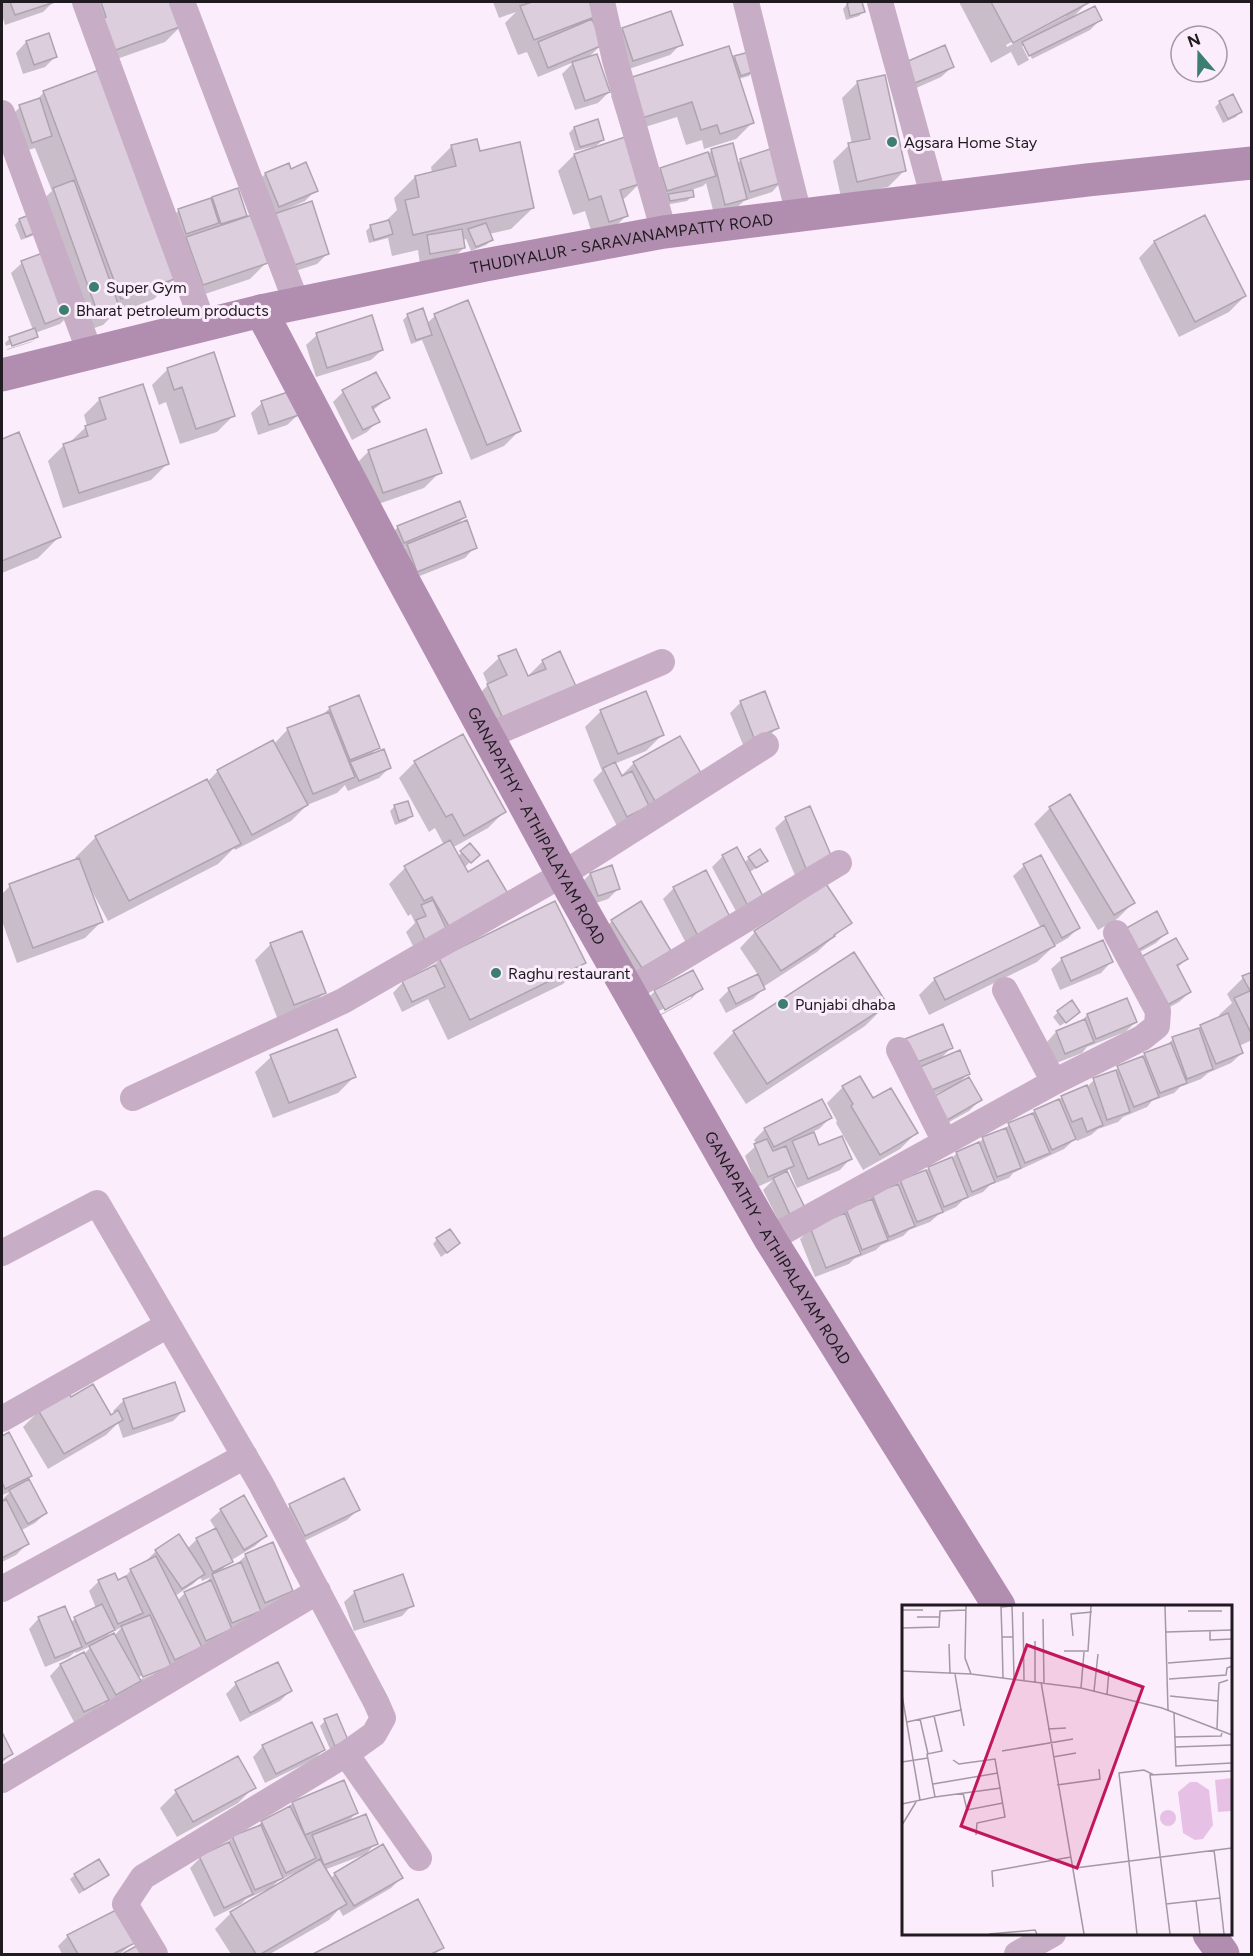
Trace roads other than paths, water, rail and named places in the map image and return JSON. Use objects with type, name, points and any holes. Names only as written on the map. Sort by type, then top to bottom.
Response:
[{"type":"main road","name":"THUDIYALUR - SARAVANAMPATTY ROAD","points":[[2,375],[261,311],[485,265],[664,232],[1251,162]]},
{"type":"main road","name":"GANAPATHY - ATHIPALAYAM ROAD","points":[[261,311],[390,556],[563,874],[770,1239],[998,1605]]},
{"type":"main road","points":[[1210,1935],[1223,1954]]},
{"type":"street","points":[[85,2],[204,326]]},
{"type":"street","points":[[182,2],[297,304]]},
{"type":"street","points":[[602,2],[615,60],[664,232]]},
{"type":"street","points":[[746,2],[799,215]]},
{"type":"street","points":[[880,2],[934,199]]},
{"type":"street","points":[[2,113],[90,353]]},
{"type":"street","points":[[488,736],[662,662]]},
{"type":"street","points":[[133,1098],[343,1001],[563,874],[766,745]]},
{"type":"street","points":[[629,990],[839,863]]},
{"type":"street","points":[[770,1239],[1054,1082],[1142,1038],[1157,1026],[1158,1011],[1116,933]]},
{"type":"street","points":[[1005,990],[1054,1082]]},
{"type":"street","points":[[899,1050],[945,1142]]},
{"type":"street","points":[[2,1253],[97,1203],[245,1456],[383,1718],[374,1734],[346,1754],[143,1877],[125,1904],[155,1954]]},
{"type":"street","points":[[2,1419],[168,1325]]},
{"type":"street","points":[[2,1589],[245,1456]]},
{"type":"street","points":[[2,1780],[318,1591]]},
{"type":"street","points":[[346,1754],[418,1858]]},
{"type":"street","points":[[1017,1954],[1051,1935]]},
{"type":"place","name":"Agsara Home Stay","points":[[892,142]]},
{"type":"place","name":"Super Gym","points":[[94,287]]},
{"type":"place","name":"Bharat petroleum products","points":[[64,310]]},
{"type":"place","name":"Raghu restaurant","points":[[496,973]]},
{"type":"place","name":"Punjabi dhaba","points":[[783,1004]]}]
